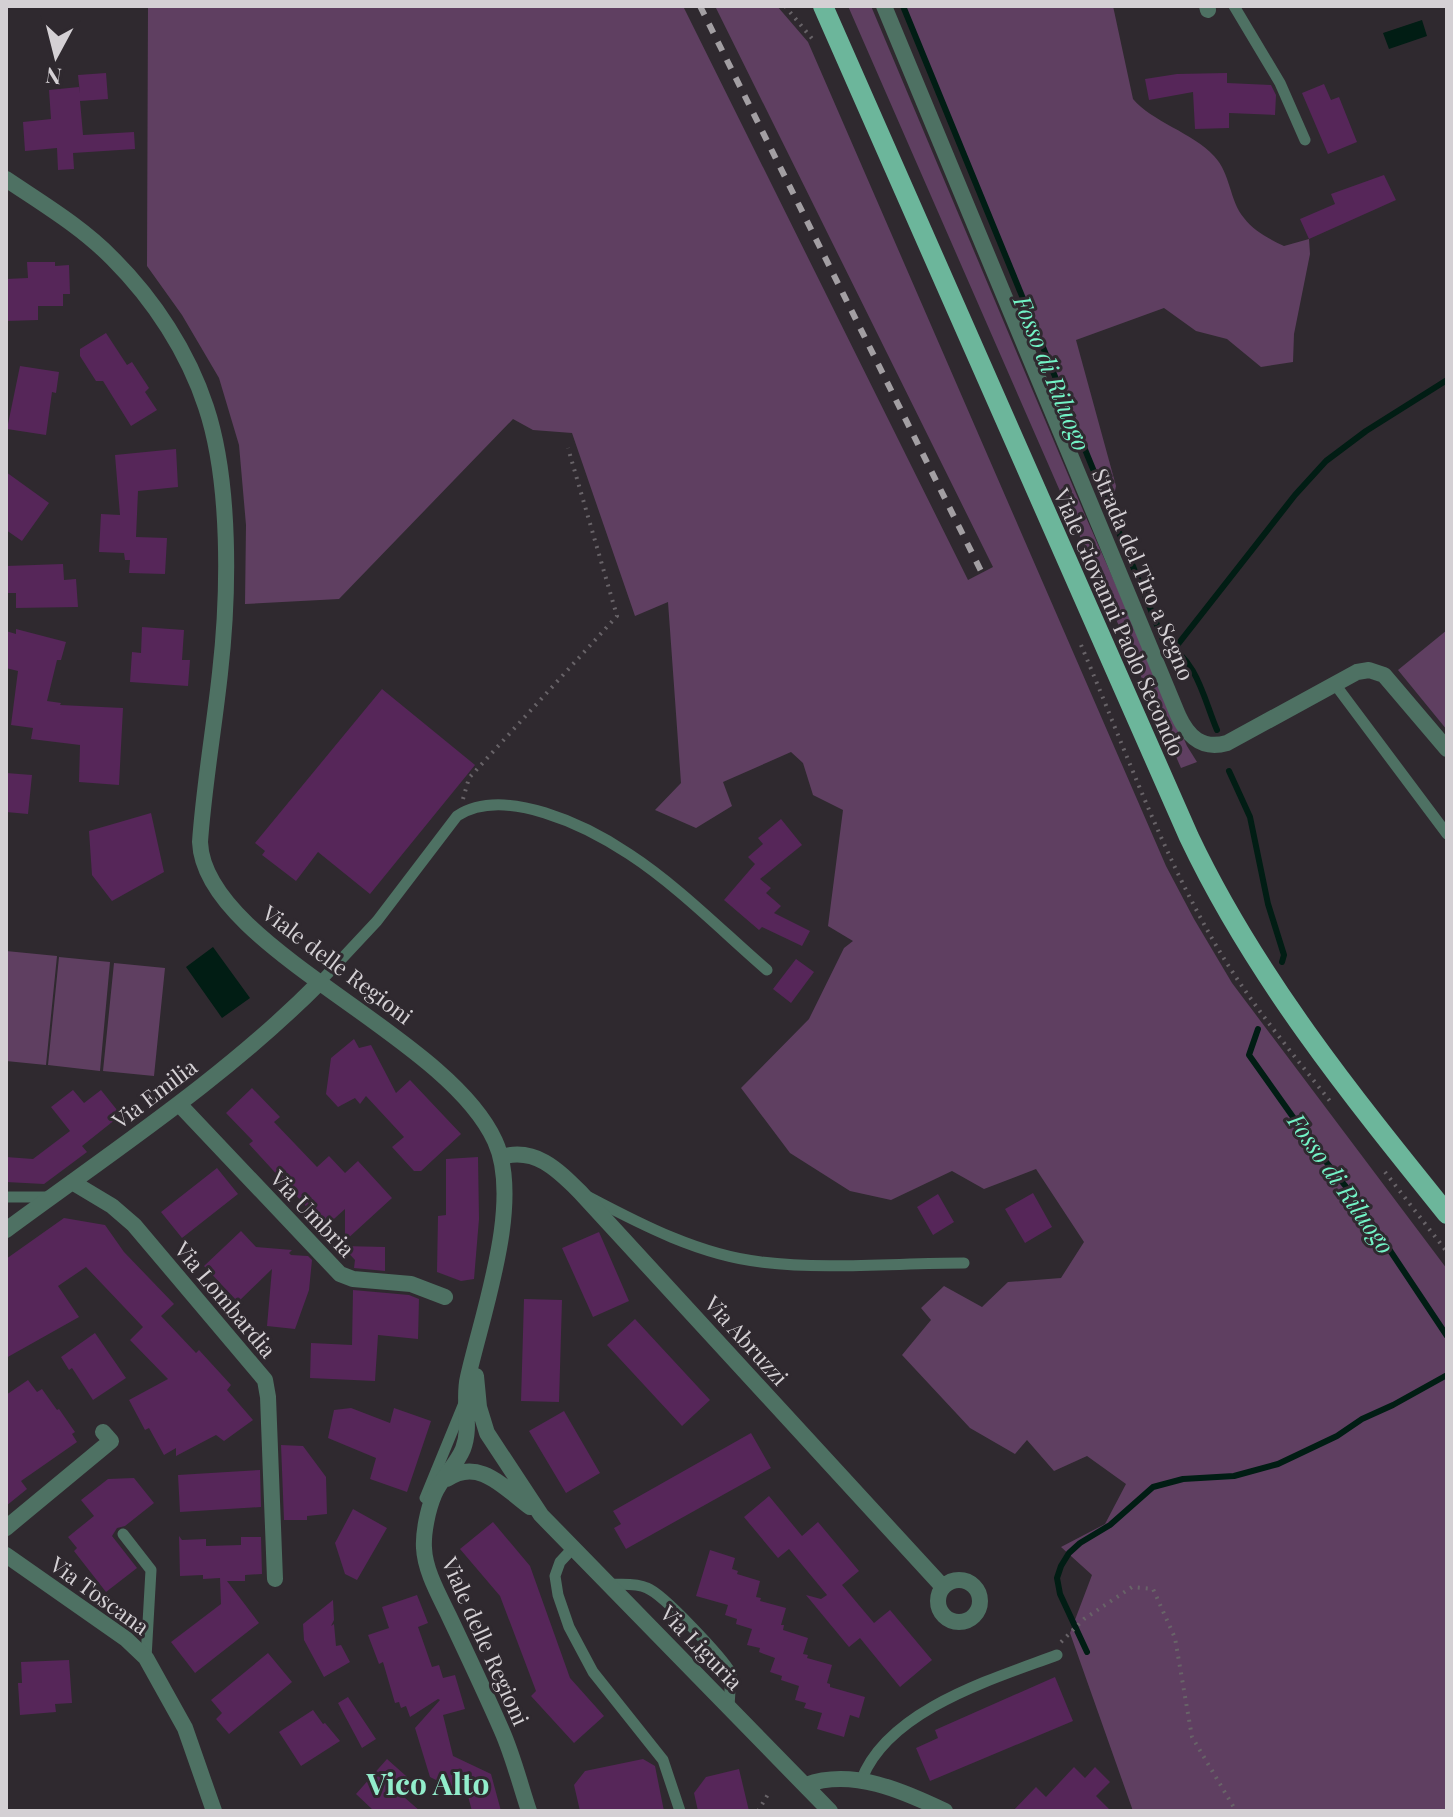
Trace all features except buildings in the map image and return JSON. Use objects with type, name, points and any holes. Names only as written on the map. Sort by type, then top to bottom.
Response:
[{"type":"main road","name":"Viale Giovanni Paolo Secondo","points":[[823,6],[1183,823],[1220,900],[1307,1034],[1447,1214]]},
{"type":"street","name":"Strada del Tiro a Segno","points":[[884,6],[1186,730],[1201,743],[1215,746],[1227,743],[1334,683],[1369,670],[1384,675],[1447,749]]},
{"type":"street","name":"Viale delle Regioni","points":[[6,179],[79,229],[121,267],[171,333],[202,395],[218,457],[225,568],[221,662],[202,822],[202,860],[216,888],[247,923],[280,953],[396,1036],[459,1092],[483,1120],[501,1157],[504,1197],[499,1246],[468,1377],[464,1445],[433,1498],[424,1552],[427,1566],[503,1733],[529,1811]]},
{"type":"street","name":"Via Emilia","points":[[6,1230],[179,1104],[276,1024],[320,982]]},
{"type":"street","name":"Via Umbria","points":[[179,1104],[340,1274],[353,1279],[411,1284],[445,1297]]},
{"type":"street","name":"Via Abruzzi","points":[[501,1157],[519,1153],[537,1158],[554,1168],[580,1192],[943,1587]]},
{"type":"street","name":"Via Lombardia","points":[[72,1182],[112,1206],[134,1225],[265,1380],[275,1579]]},
{"type":"street","name":"Via Liguria","points":[[477,1348],[477,1391],[484,1426],[541,1515],[830,1811]]},
{"type":"street","points":[[6,1528],[111,1441],[103,1432]]},
{"type":"street","name":"Via Liguria","points":[[443,1482],[459,1470],[479,1471],[541,1515]]},
{"type":"street","name":"Via Toscana","points":[[6,1555],[126,1639],[146,1658],[185,1728],[214,1811]]},
{"type":"street","points":[[806,1785],[831,1779],[861,1781],[945,1811]]},
{"type":"lane","points":[[1234,6],[1280,83],[1305,140]]},
{"type":"lane","points":[[1334,683],[1447,834]]},
{"type":"lane","points":[[320,982],[377,921],[457,816],[481,805],[511,805],[568,823],[609,842],[657,876],[767,970]]},
{"type":"lane","points":[[580,1192],[649,1227],[745,1259],[821,1264],[964,1263]]},
{"type":"lane","points":[[6,1197],[50,1197]]},
{"type":"lane","points":[[425,1535],[423,1509],[426,1496],[466,1399]]},
{"type":"lane","points":[[123,1534],[151,1570],[146,1658]]},
{"type":"lane","points":[[573,1548],[560,1562],[555,1576],[569,1627],[593,1672],[663,1760],[680,1811]]},
{"type":"lane","points":[[610,1584],[635,1585],[651,1590],[686,1623],[730,1670],[729,1707]]},
{"type":"lane","points":[[861,1781],[869,1763],[886,1742],[920,1716],[1000,1676],[1057,1655]]},
{"type":"path","points":[[457,816],[469,778],[617,616],[568,448]]},
{"type":"path","points":[[1057,1655],[1060,1643],[1084,1619],[1132,1587],[1153,1589],[1175,1638],[1192,1737],[1236,1811]]},
{"type":"path","points":[[758,1811],[770,1791]]},
{"type":"shaded area","points":[[148,6],[683,6],[968,580],[993,567],[715,6],[777,6],[808,42],[1166,866],[1232,983],[1447,1269],[1447,1811],[1133,1811],[1070,1633],[1092,1575],[1061,1547],[1105,1524],[1126,1484],[1087,1456],[1054,1471],[1027,1440],[1015,1454],[970,1428],[902,1355],[931,1320],[921,1308],[944,1286],[982,1307],[1008,1282],[1061,1278],[1084,1242],[1036,1169],[984,1189],[952,1171],[891,1200],[850,1191],[790,1153],[741,1088],[809,1019],[844,948],[853,941],[828,926],[843,810],[813,795],[803,763],[791,752],[723,782],[732,806],[696,828],[655,810],[681,783],[668,602],[635,616],[572,433],[533,430],[513,419],[339,599],[245,604],[246,525],[239,445],[219,378],[182,315],[147,266]]},
{"type":"shaded area","points":[[848,6],[871,6],[1085,515],[1187,746],[1197,762],[1181,768]]},
{"type":"shaded area","points":[[903,6],[1113,6],[1133,99],[1150,114],[1195,140],[1214,156],[1224,171],[1239,211],[1257,231],[1284,246],[1309,239],[1310,254],[1294,334],[1293,362],[1261,367],[1227,339],[1196,331],[1164,308],[1076,340],[1116,486],[1110,514]]},
{"type":"shaded area","points":[[1422,20],[1427,36],[1389,49],[1383,33]]},
{"type":"shaded area","points":[[1447,630],[1447,730],[1398,670]]},
{"type":"shaded area","points":[[213,947],[250,998],[222,1018],[186,967]]},
{"type":"shaded area","points":[[6,951],[57,956],[46,1065],[6,1061]]},
{"type":"shaded area","points":[[59,957],[110,962],[100,1071],[48,1065]]},
{"type":"shaded area","points":[[114,963],[165,968],[154,1076],[103,1071]]},
{"type":"waterway","name":"Fosso di Riluogo","points":[[903,6],[1164,642],[1192,669],[1217,730]]},
{"type":"waterway","points":[[1175,648],[1295,495],[1326,461],[1366,431],[1447,380]]},
{"type":"waterway","name":"Fosso di Riluogo","points":[[1229,771],[1250,817],[1268,904],[1284,955],[1282,962]]},
{"type":"waterway","name":"Fosso di Riluogo","points":[[1258,1029],[1249,1055],[1355,1198],[1447,1336]]},
{"type":"waterway","points":[[1087,1652],[1060,1594],[1057,1578],[1069,1553],[1080,1543],[1110,1525],[1153,1487],[1183,1479],[1234,1476],[1278,1464],[1337,1436],[1362,1419],[1447,1375]]},
{"type":"railway","points":[[700,6],[982,573]]},
{"type":"district","name":"Vico Alto","points":[[428,1783]]}]
